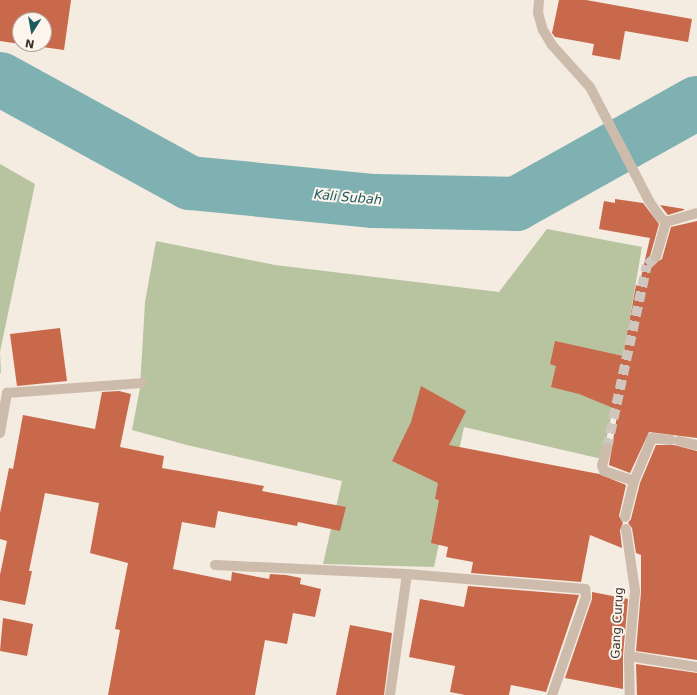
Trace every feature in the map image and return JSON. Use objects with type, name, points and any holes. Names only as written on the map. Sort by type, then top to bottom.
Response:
[{"type":"street","points":[[539,0],[538,13],[543,30],[552,45],[590,88],[649,200],[660,217],[666,222]]},
{"type":"street","points":[[666,222],[697,213]]},
{"type":"street","points":[[656,256],[666,222]]},
{"type":"street","points":[[0,433],[7,393],[142,383]]},
{"type":"street","points":[[625,517],[634,481],[652,438],[697,445]]},
{"type":"street","points":[[607,448],[602,466],[604,471],[634,481]]},
{"type":"street","name":"Gang Curug","points":[[626,529],[635,590],[629,656],[630,695]]},
{"type":"street","points":[[215,565],[407,574],[585,589],[586,597],[552,695]]},
{"type":"street","points":[[390,695],[407,574]]},
{"type":"street","points":[[629,656],[697,667]]},
{"type":"green space","points":[[0,164],[35,184],[0,352]]},
{"type":"green space","points":[[547,229],[642,247],[618,386],[602,459],[464,427],[434,567],[323,564],[342,481],[187,445],[132,430],[140,388],[145,302],[156,241],[275,265],[499,292]]},
{"type":"green space","points":[[0,352],[1,373],[0,373]]},
{"type":"building","points":[[0,0],[71,0],[64,50],[52,48],[52,12],[12,12],[12,43],[0,41]]},
{"type":"building","points":[[559,0],[586,0],[692,19],[688,42],[625,31],[620,60],[592,55],[594,44],[555,37],[552,33]]},
{"type":"building","points":[[615,199],[643,203],[659,224],[650,256],[655,263],[662,259],[671,227],[697,221],[697,438],[649,432],[630,473],[609,465],[618,410],[579,394],[551,387],[556,366],[550,364],[555,341],[623,356],[636,285],[639,286],[650,238],[599,229],[604,201],[615,203]]},
{"type":"building","points":[[660,205],[684,209],[684,210],[668,215]]},
{"type":"building","points":[[60,328],[67,381],[17,386],[10,334]]},
{"type":"building","points":[[421,386],[466,411],[449,445],[599,474],[626,485],[619,516],[623,523],[620,530],[622,548],[590,535],[581,582],[471,573],[473,562],[446,557],[448,547],[431,543],[439,500],[435,499],[438,483],[392,461],[411,422]]},
{"type":"building","points":[[119,391],[131,394],[120,447],[164,456],[162,468],[264,486],[262,491],[346,507],[340,531],[298,522],[297,526],[218,511],[215,528],[182,522],[173,569],[231,581],[232,572],[269,579],[270,574],[286,575],[301,578],[300,584],[321,589],[315,617],[293,613],[287,644],[265,640],[255,695],[108,695],[120,630],[115,629],[128,563],[90,553],[99,503],[45,493],[29,571],[32,571],[25,605],[0,600],[0,575],[7,541],[0,539],[0,513],[9,468],[13,469],[23,415],[95,429],[102,392]]},
{"type":"building","points":[[656,445],[674,445],[697,451],[697,660],[636,651],[641,592],[641,555],[636,553],[632,528],[628,523],[631,519],[640,483]]},
{"type":"building","points":[[468,586],[579,595],[546,692],[511,685],[509,695],[465,695],[450,692],[455,666],[409,657],[420,599],[464,607]]},
{"type":"building","points":[[592,592],[628,599],[623,655],[623,689],[565,678],[592,599]]},
{"type":"building","points":[[3,618],[33,624],[27,656],[0,651]]},
{"type":"building","points":[[350,625],[392,633],[384,695],[336,695]]},
{"type":"building","points":[[636,664],[697,673],[697,695],[637,695]]},
{"type":"waterway","name":"Kali Subah","points":[[0,79],[190,183],[374,201],[516,204],[697,103]]},
{"type":"tunnel","points":[[607,448],[647,265],[656,257]]}]
